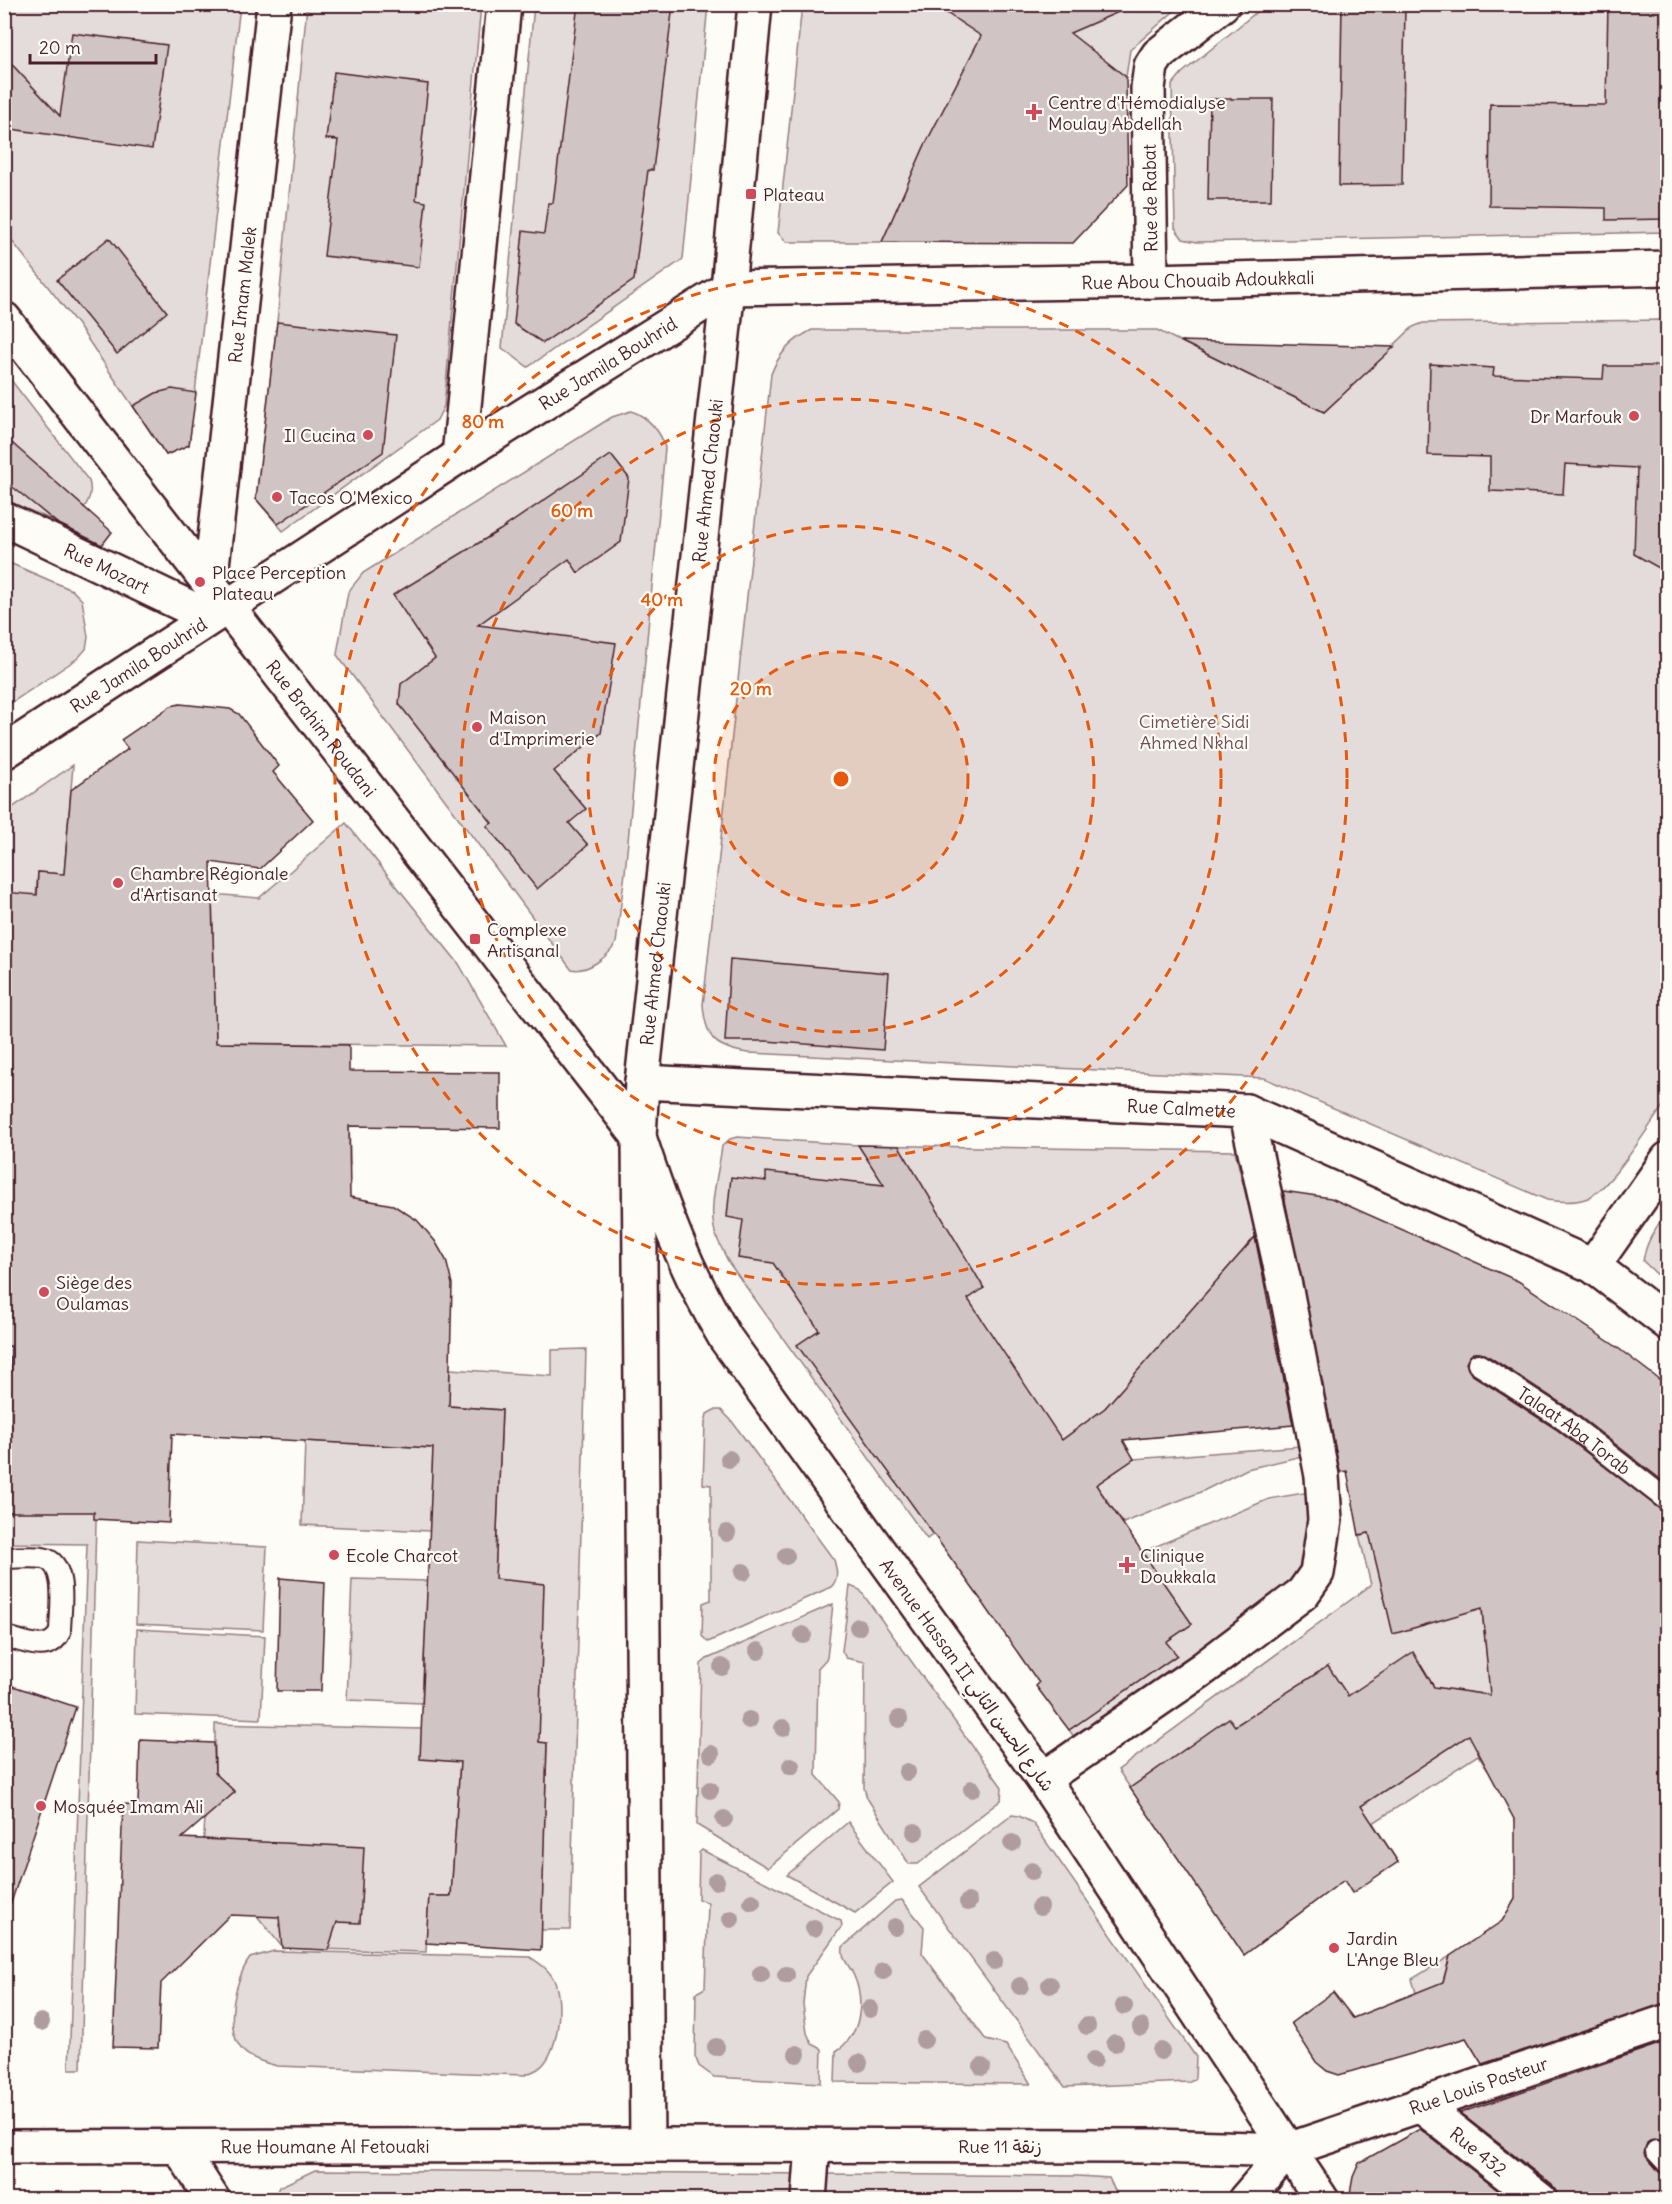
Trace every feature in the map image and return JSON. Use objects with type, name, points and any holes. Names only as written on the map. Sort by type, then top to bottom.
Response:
[{"type":"street","name":"Rue Imam Malek","points":[[216,602],[274,4]]},
{"type":"street","points":[[459,456],[504,4]]},
{"type":"street","name":"Rue Ahmed Chaouki","points":[[647,2145],[639,1137],[642,1082],[728,288],[755,4]]},
{"type":"street","name":"Rue de Rabat","points":[[1151,281],[1148,88],[1151,66],[1169,44],[1223,4]]},
{"type":"street","name":"Rue Abou Chouaib Adoukkali","points":[[728,288],[1151,281],[1668,268]]},
{"type":"street","name":"Rue Jamila Bouhrid","points":[[4,752],[216,602],[459,456],[728,288]]},
{"type":"street","name":"Rue Brahim Roudani","points":[[4,319],[216,602],[639,1137]]},
{"type":"street","name":"Rue Mozart","points":[[4,519],[216,602]]},
{"type":"street","name":"Rue Calmette","points":[[642,1082],[1246,1111],[1593,1266],[1668,1323]]},
{"type":"street","points":[[1043,1779],[1213,1661],[1303,1593],[1317,1573],[1325,1520],[1322,1476],[1287,1295],[1246,1111]]},
{"type":"street","name":"Avenue Hassan II شارع الحسن الثاني","points":[[639,1137],[671,1232],[702,1299],[726,1339],[1043,1779],[1322,2199]]},
{"type":"street","points":[[1593,1266],[1668,1160]]},
{"type":"street","name":"Rue Louis Pasteur","points":[[1288,2150],[1668,2021]]},
{"type":"street","name":"Rue 432","points":[[1419,2104],[1540,2199]]},
{"type":"street","name":"Rue 11 زنقة","points":[[647,2145],[1153,2146],[1288,2150]]},
{"type":"street","name":"Rue Houmane Al Fetouaki","points":[[4,2147],[647,2145]]},
{"type":"street","points":[[809,2199],[813,2145]]},
{"type":"street","points":[[179,2147],[213,2199]]},
{"type":"street","points":[[1245,2199],[1288,2150]]},
{"type":"lane","name":"Talaat Aba Torab","points":[[1478,1364],[1563,1419],[1668,1501]]},
{"type":"lane","points":[[4,1558],[44,1558],[54,1563],[60,1573],[60,1632],[57,1639],[50,1644],[37,1645],[4,1636]]},
{"type":"green space","points":[[5,5],[240,5],[189,445],[166,455],[78,325],[5,232]]},
{"type":"green space","points":[[307,5],[481,5],[444,406],[437,420],[283,531],[256,499],[277,322]]},
{"type":"green space","points":[[534,5],[708,5],[683,259],[528,367],[502,348]]},
{"type":"green space","points":[[802,5],[1014,5],[971,56],[924,147],[882,242],[787,242],[778,233]]},
{"type":"green space","points":[[1032,5],[1181,5],[1130,50],[1126,77]]},
{"type":"green space","points":[[1265,5],[1667,5],[1667,232],[1197,242],[1183,239],[1175,228],[1172,85],[1182,73]]},
{"type":"green space","name":"Cimetière Sidi Ahmed Nkhal","points":[[1667,320],[1667,1100],[1630,1154],[1598,1192],[1578,1201],[1547,1200],[1264,1078],[748,1053],[727,1048],[714,1040],[704,1017],[703,1005],[771,374],[782,353],[798,338],[812,330],[1157,330],[1324,412],[1413,327],[1423,323]]},
{"type":"green space","points":[[4,371],[89,481],[88,501],[76,517],[64,525],[5,500]]},
{"type":"green space","points":[[631,411],[653,425],[661,436],[665,448],[625,873],[616,943],[608,954],[596,963],[577,970],[571,969],[337,655],[348,592],[363,573],[612,417]]},
{"type":"green space","points":[[5,561],[72,590],[82,600],[88,637],[86,649],[78,658],[5,707]]},
{"type":"green space","points":[[73,765],[64,874],[38,872],[32,940],[5,1040],[5,813]]},
{"type":"green space","points":[[346,823],[459,964],[506,1046],[216,1043],[212,894],[259,898]]},
{"type":"green space","points":[[215,1106],[349,1111],[350,1165],[275,1162],[274,1242],[242,1241],[234,1380],[211,1379],[220,1249],[119,1244],[116,1341],[101,1341],[81,2069],[69,2069],[87,1544],[5,1543],[5,1346],[48,1348],[48,1336],[84,1335],[84,1213],[214,1217]]},
{"type":"green space","points":[[737,1137],[858,1145],[1235,1151],[1256,1236],[1105,1408],[927,1539],[729,1263],[720,1246],[713,1218],[715,1187],[722,1146],[730,1139]]},
{"type":"green space","points":[[1667,1211],[1668,1284],[1643,1261],[1649,1241]]},
{"type":"green space","points":[[586,1349],[570,1930],[541,1930],[547,1744],[539,1742],[495,1579],[502,1410],[449,1406],[450,1369],[552,1376],[552,1350]]},
{"type":"green space","points":[[714,1410],[721,1410],[731,1420],[834,1560],[837,1574],[831,1587],[708,1642],[702,1636],[703,1603],[711,1600],[711,1485],[703,1484],[705,1423],[707,1414]]},
{"type":"green space","points":[[305,1441],[433,1448],[430,1531],[302,1525]]},
{"type":"green space","points":[[1300,1446],[1302,1456],[1247,1469],[1203,1491],[1123,1523],[1096,1485],[1134,1459]]},
{"type":"green space","points":[[1309,1492],[1311,1506],[1304,1574],[1273,1601],[1075,1738],[1069,1730],[1176,1656],[1166,1642],[1192,1624],[1142,1552],[1269,1499]]},
{"type":"green space","points":[[1472,1511],[1493,1720],[1494,1738],[1487,1769],[1478,1755],[1373,1823],[1398,1862],[1344,1880],[1244,1955],[1118,1770],[1371,1585],[1359,1535]]},
{"type":"green space","points":[[138,1540],[267,1547],[263,1630],[136,1624]]},
{"type":"green space","points":[[352,1579],[428,1581],[422,1703],[347,1700]]},
{"type":"green space","points":[[850,1586],[860,1590],[1002,1787],[1001,1800],[918,1864],[909,1864],[867,1798],[864,1788],[865,1662],[846,1658],[842,1651]]},
{"type":"green space","points":[[833,1604],[827,1658],[818,1668],[816,1775],[839,1802],[838,1809],[768,1868],[697,1825],[701,1664],[707,1659]]},
{"type":"green space","points":[[137,1629],[265,1636],[261,1719],[135,1714]]},
{"type":"green space","points":[[215,1724],[422,1729],[460,1762],[451,1896],[429,1896],[426,1952],[283,1948],[203,1849],[205,1818],[235,1792],[215,1773]]},
{"type":"green space","points":[[1012,1815],[1033,1823],[1196,2057],[1195,2078],[1190,2082],[1065,2087],[919,1887]]},
{"type":"green space","points":[[848,1822],[893,1882],[855,1913],[787,1875]]},
{"type":"green space","points":[[702,1850],[841,1921],[842,1926],[806,1976],[803,2004],[807,2033],[812,2044],[822,2049],[821,2083],[714,2077],[699,2066],[695,2056],[696,1993],[705,1988],[708,1903],[698,1899],[699,1853]]},
{"type":"green space","points":[[902,1900],[924,1927],[922,1953],[986,2040],[1006,2045],[1031,2084],[835,2082],[836,2051],[851,2036],[856,2027],[860,2007],[857,1986],[844,1959],[843,1947],[895,1901]]},
{"type":"green space","points":[[274,1951],[530,1957],[549,1973],[557,1990],[558,2027],[551,2052],[538,2069],[525,2075],[277,2066],[263,2062],[246,2054],[237,2042],[232,2018],[233,2004],[240,1978],[250,1958]]},
{"type":"green space","points":[[1450,1956],[1440,1992],[1466,2038],[1432,2048],[1412,1979]]},
{"type":"green space","points":[[315,2170],[1078,2176],[1109,2178],[1119,2199],[273,2200],[279,2187]]},
{"type":"building","points":[[578,4],[673,4],[653,170],[648,170],[634,280],[543,343],[514,324],[523,231],[544,234],[548,203],[553,203]]},
{"type":"building","name":"Centre d'Hémodialyse Moulay Abdellah","points":[[933,4],[1137,4],[1070,33],[1126,77],[1128,185],[1073,243],[882,242],[924,147],[981,36]]},
{"type":"building","points":[[1342,4],[1405,4],[1402,185],[1339,186]]},
{"type":"building","points":[[1608,4],[1668,4],[1668,219],[1606,220],[1606,208],[1489,206],[1490,104],[1606,105]]},
{"type":"building","points":[[72,33],[167,45],[152,149],[4,128],[4,56],[60,116]]},
{"type":"building","points":[[334,72],[428,84],[416,200],[426,202],[419,267],[324,256],[338,140],[326,139]]},
{"type":"building","points":[[1210,99],[1273,99],[1271,200],[1208,200]]},
{"type":"building","points":[[109,238],[167,312],[117,354],[57,280]]},
{"type":"building","points":[[277,322],[396,335],[383,452],[278,524],[256,499]]},
{"type":"building","points":[[1180,341],[1394,347],[1324,412]]},
{"type":"building","points":[[1430,364],[1494,368],[1493,376],[1603,379],[1604,366],[1668,366],[1668,573],[1634,554],[1637,468],[1565,464],[1563,494],[1490,491],[1490,457],[1428,455]]},
{"type":"building","points":[[172,389],[196,393],[189,445],[166,455],[133,406],[156,393]]},
{"type":"building","points":[[4,436],[112,532],[102,545],[57,523],[4,480]]},
{"type":"building","points":[[611,455],[629,478],[621,542],[578,573],[569,559],[478,625],[616,643],[601,733],[554,771],[586,809],[569,823],[588,845],[537,889],[487,826],[492,823],[399,704],[401,684],[435,658],[393,595],[500,530]]},
{"type":"building","points":[[180,704],[230,709],[239,714],[279,766],[273,772],[313,820],[260,869],[211,862],[216,1043],[349,1045],[349,1071],[500,1072],[500,1128],[349,1126],[350,1197],[393,1205],[417,1220],[435,1241],[446,1260],[452,1284],[449,1406],[502,1410],[495,1579],[544,1584],[539,1742],[547,1743],[541,1950],[426,1943],[429,1896],[451,1896],[460,1762],[420,1759],[433,1448],[172,1434],[169,1523],[94,1519],[94,1512],[6,1512],[11,1346],[4,1346],[4,892],[37,895],[38,872],[64,874],[71,790],[128,749],[121,740],[171,706]]},
{"type":"building","points":[[730,959],[889,973],[883,1050],[766,1041],[725,1041]]},
{"type":"building","points":[[858,1145],[899,1146],[984,1288],[968,1299],[1062,1440],[1105,1408],[1255,1237],[1293,1425],[1123,1440],[1134,1459],[1096,1485],[1192,1624],[1166,1642],[1177,1655],[1069,1730],[1036,1686],[1039,1683],[981,1600],[797,1345],[819,1330],[773,1263],[738,1258],[743,1220],[727,1217],[731,1177],[766,1181],[766,1172],[884,1185]]},
{"type":"building","points":[[1283,1191],[1331,1198],[1518,1281],[1614,1345],[1668,1386],[1668,1485],[1570,1409],[1485,1354],[1473,1353],[1466,1363],[1471,1374],[1556,1429],[1661,1510],[1668,1513],[1668,2003],[1482,2064],[1466,2038],[1339,2075],[1327,2071],[1316,2062],[1291,2023],[1333,1992],[1353,2018],[1443,1982],[1450,1956],[1502,1921],[1515,1899],[1515,1821],[1469,1735],[1361,1806],[1398,1862],[1352,1893],[1344,1880],[1244,1955],[1130,1788],[1229,1718],[1235,1726],[1328,1666],[1348,1696],[1413,1652],[1434,1687],[1490,1695],[1482,1608],[1393,1634],[1369,1533],[1359,1535],[1347,1471],[1340,1472]]},
{"type":"building","points":[[280,1578],[325,1582],[321,1691],[277,1691]]},
{"type":"building","points":[[4,1683],[76,1707],[11,1903],[4,1902]]},
{"type":"building","points":[[140,1740],[214,1743],[215,1773],[235,1792],[182,1838],[364,1847],[360,1923],[337,1922],[328,1950],[282,1948],[279,1917],[230,1915],[161,1983],[158,2048],[113,2047],[123,1804],[138,1805]]},
{"type":"building","points":[[1668,2041],[1668,2146],[1660,2140],[1653,2139],[1647,2143],[1644,2153],[1659,2172],[1668,2176],[1668,2199],[1558,2199],[1552,2185],[1460,2113]]},
{"type":"building","points":[[1420,2129],[1509,2199],[1349,2199],[1353,2177],[1359,2163]]},
{"type":"place","name":"Centre d'Hémodialyse Moulay Abdellah","points":[[1034,112]]},
{"type":"place","name":"Plateau","points":[[751,194]]},
{"type":"place","name":"Dr Marfouk","points":[[1634,416]]},
{"type":"place","name":"Il Cucina","points":[[368,435]]},
{"type":"place","name":"Tacos O'Mexico","points":[[277,497]]},
{"type":"place","name":"Place Perception Plateau","points":[[200,582]]},
{"type":"place","name":"Maison d'Imprimerie","points":[[477,727]]},
{"type":"place","name":"Chambre Régionale d'Artisanat","points":[[118,883]]},
{"type":"place","name":"Complexe Artisanal","points":[[475,939]]},
{"type":"place","name":"Siège des Oulamas","points":[[44,1292]]},
{"type":"place","name":"Ecole Charcot","points":[[334,1555]]},
{"type":"place","name":"Clinique Doukkala","points":[[1127,1565]]},
{"type":"place","name":"Mosquée Imam Ali","points":[[41,1806]]},
{"type":"place","name":"Jardin L'Ange Bleu","points":[[1334,1948]]}]
